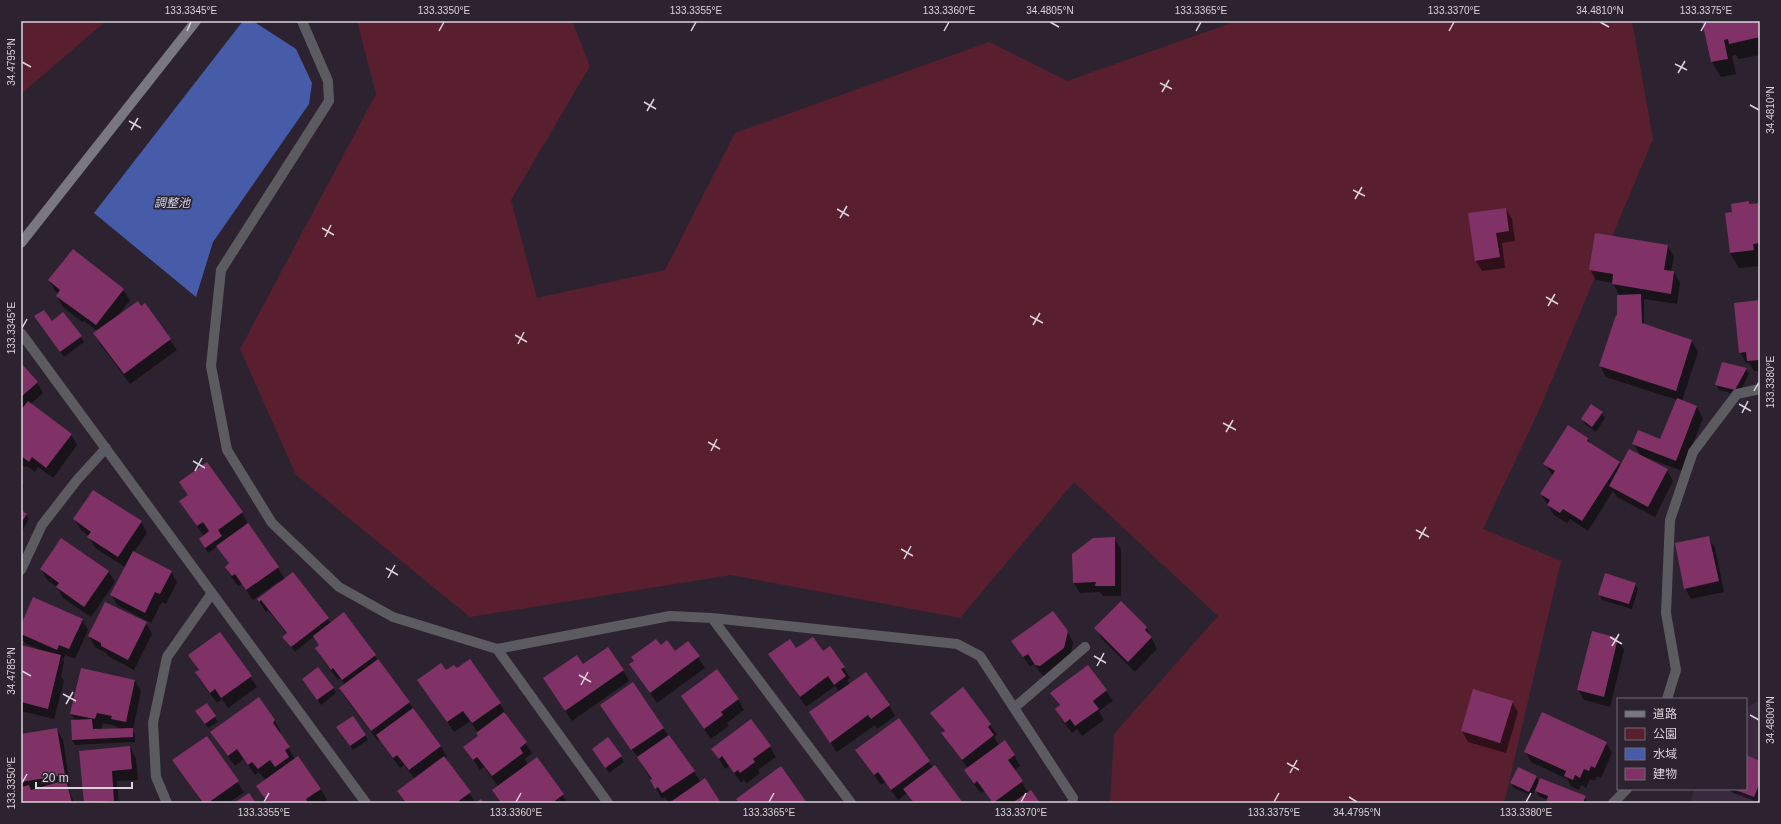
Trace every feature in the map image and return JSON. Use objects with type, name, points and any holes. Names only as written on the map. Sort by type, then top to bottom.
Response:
[{"type":"street","points":[[21,243],[196,21]]},
{"type":"street","points":[[302,21],[328,81],[329,101],[221,270],[211,366],[227,450],[272,523],[339,587],[393,617],[497,649],[670,616],[712,618],[957,644],[980,656],[1073,798],[1072,803]]},
{"type":"street","points":[[21,333],[366,803]]},
{"type":"street","points":[[1667,698],[1676,670],[1666,613],[1670,520],[1694,452],[1737,394],[1760,389]]},
{"type":"street","points":[[21,570],[42,525],[77,480],[106,448]]},
{"type":"street","points":[[167,803],[156,777],[153,723],[156,708],[167,657],[212,593]]},
{"type":"street","points":[[712,618],[851,803]]},
{"type":"street","points":[[1014,708],[1086,647]]},
{"type":"street","points":[[497,649],[608,803]]},
{"type":"street","points":[[1613,803],[1626,790]]},
{"type":"shaded area","points":[[1760,700],[1760,803],[1691,803],[1694,790],[1747,790],[1747,707]]},
{"type":"green space","points":[[21,21],[106,21],[21,94]]},
{"type":"green space","points":[[357,21],[572,21],[590,66],[511,200],[537,298],[665,270],[735,133],[989,42],[1067,81],[1237,21],[1632,21],[1653,139],[1540,408],[1483,529],[1561,561],[1504,803],[1110,803],[1114,734],[1218,616],[1074,482],[960,618],[731,575],[470,617],[296,475],[240,349],[376,94]]},
{"type":"water","name":"調整池","points":[[243,21],[253,21],[296,49],[312,83],[309,104],[213,242],[196,297],[94,213]]},
{"type":"building","points":[[1702,21],[1760,21],[1760,37],[1729,44],[1728,39],[1724,40],[1728,59],[1711,62]]},
{"type":"building","points":[[1749,201],[1749,204],[1760,203],[1760,243],[1753,244],[1754,250],[1730,253],[1725,213],[1732,212],[1731,204]]},
{"type":"building","points":[[1506,208],[1509,231],[1496,233],[1500,257],[1475,261],[1468,213]]},
{"type":"building","points":[[1595,233],[1668,245],[1664,270],[1674,271],[1671,294],[1612,284],[1613,274],[1589,270]]},
{"type":"building","points":[[73,249],[124,289],[96,325],[56,296],[60,290],[48,280]]},
{"type":"building","points":[[1641,294],[1642,323],[1692,340],[1676,391],[1599,366],[1616,315],[1617,316],[1617,295]]},
{"type":"building","points":[[1760,300],[1760,360],[1747,361],[1746,352],[1739,353],[1734,303]]},
{"type":"building","points":[[138,301],[141,306],[145,303],[171,339],[124,374],[93,333]]},
{"type":"building","points":[[44,310],[52,321],[63,312],[82,336],[60,352],[34,316]]},
{"type":"building","points":[[1722,362],[1747,368],[1735,390],[1715,385]]},
{"type":"building","points":[[21,363],[38,382],[21,397]]},
{"type":"building","points":[[1677,398],[1697,406],[1676,461],[1632,444],[1638,430],[1660,439]]},
{"type":"building","points":[[28,401],[72,434],[46,468],[32,457],[29,462],[21,456],[21,410]]},
{"type":"building","points":[[1591,404],[1603,412],[1592,427],[1581,419]]},
{"type":"building","points":[[1568,425],[1588,438],[1587,441],[1620,462],[1582,521],[1563,509],[1560,513],[1547,505],[1550,500],[1540,494],[1555,471],[1543,464]]},
{"type":"building","points":[[1629,449],[1668,469],[1648,507],[1609,486]]},
{"type":"building","points":[[207,462],[243,512],[218,530],[222,536],[205,548],[199,539],[209,531],[203,522],[197,526],[179,501],[188,495],[179,482]]},
{"type":"building","points":[[93,490],[142,521],[118,557],[87,537],[91,532],[73,519]]},
{"type":"building","points":[[21,510],[27,514],[21,523]]},
{"type":"building","points":[[248,523],[279,567],[246,590],[235,574],[232,576],[225,567],[229,563],[216,546]]},
{"type":"building","points":[[1709,536],[1719,581],[1684,589],[1675,543]]},
{"type":"building","points":[[1115,537],[1115,586],[1095,586],[1096,582],[1073,583],[1072,554],[1093,538]]},
{"type":"building","points":[[61,538],[109,571],[84,607],[56,587],[59,583],[40,569]]},
{"type":"building","points":[[133,551],[172,571],[160,594],[155,592],[145,613],[110,595]]},
{"type":"building","points":[[293,572],[329,618],[291,647],[282,637],[287,633],[261,600],[259,602],[257,599]]},
{"type":"building","points":[[1605,573],[1636,583],[1629,604],[1598,595]]},
{"type":"building","points":[[33,597],[83,619],[69,649],[59,645],[57,650],[21,634],[21,625]]},
{"type":"building","points":[[1121,601],[1147,627],[1145,630],[1152,637],[1128,662],[1094,628]]},
{"type":"building","points":[[105,602],[147,622],[128,660],[101,646],[101,643],[88,636]]},
{"type":"building","points":[[1053,611],[1068,631],[1064,648],[1040,666],[1035,665],[1028,654],[1023,657],[1011,641]]},
{"type":"building","points":[[344,612],[376,655],[342,680],[333,668],[331,670],[315,648],[319,645],[313,636]]},
{"type":"building","points":[[1592,631],[1618,638],[1604,697],[1577,690]]},
{"type":"building","points":[[220,632],[252,676],[221,698],[215,689],[210,693],[195,672],[199,670],[188,655]]},
{"type":"building","points":[[813,637],[823,651],[830,646],[845,667],[841,669],[846,676],[834,685],[828,676],[800,697],[768,654],[790,639],[796,648]]},
{"type":"building","points":[[656,639],[661,645],[667,640],[675,651],[688,641],[700,656],[650,693],[629,664],[634,661],[631,657]]},
{"type":"building","points":[[21,645],[61,655],[48,709],[21,702]]},
{"type":"building","points":[[608,647],[624,670],[565,711],[543,678],[577,655],[583,664]]},
{"type":"building","points":[[378,659],[410,702],[371,731],[339,688]]},
{"type":"building","points":[[470,659],[501,703],[472,723],[463,711],[447,722],[417,680],[441,663],[446,670],[454,665],[457,668]]},
{"type":"building","points":[[1088,665],[1107,690],[1093,701],[1099,709],[1075,726],[1070,719],[1065,723],[1055,709],[1060,705],[1050,693]]},
{"type":"building","points":[[318,667],[334,688],[317,700],[302,679]]},
{"type":"building","points":[[81,668],[135,680],[126,722],[111,719],[112,716],[97,713],[95,719],[70,714]]},
{"type":"building","points":[[717,669],[739,699],[721,712],[723,715],[704,729],[681,696]]},
{"type":"building","points":[[866,672],[890,705],[871,719],[868,715],[830,743],[809,712]]},
{"type":"building","points":[[633,682],[664,728],[631,750],[600,705]]},
{"type":"building","points":[[963,687],[991,724],[988,727],[994,735],[962,760],[941,733],[945,731],[930,713]]},
{"type":"building","points":[[1473,689],[1513,701],[1500,743],[1461,731]]},
{"type":"building","points":[[259,697],[275,720],[273,723],[290,747],[285,750],[289,757],[275,767],[270,760],[258,769],[252,762],[248,765],[237,749],[228,756],[210,732]]},
{"type":"building","points":[[207,703],[216,716],[205,724],[195,711]]},
{"type":"building","points":[[413,708],[441,746],[409,770],[397,755],[393,758],[376,735]]},
{"type":"building","points":[[504,712],[527,742],[520,748],[523,753],[492,776],[477,757],[473,760],[463,747],[478,736],[476,733]]},
{"type":"building","points":[[1542,712],[1607,742],[1595,768],[1591,766],[1589,771],[1584,769],[1580,778],[1575,775],[1573,780],[1564,776],[1566,771],[1524,752]]},
{"type":"building","points":[[353,716],[366,735],[350,746],[336,727]]},
{"type":"building","points":[[899,718],[930,761],[891,790],[878,772],[874,775],[855,750]]},
{"type":"building","points":[[92,719],[93,729],[133,728],[133,737],[72,740],[71,720]]},
{"type":"building","points":[[751,719],[771,746],[753,759],[755,762],[740,773],[738,770],[734,773],[722,756],[719,759],[711,749]]},
{"type":"building","points":[[57,728],[65,775],[21,782],[21,734]]},
{"type":"building","points":[[669,735],[695,771],[662,793],[658,787],[655,789],[650,780],[652,779],[637,757]]},
{"type":"building","points":[[207,736],[239,781],[208,803],[203,803],[172,760]]},
{"type":"building","points":[[608,737],[622,756],[605,768],[592,749]]},
{"type":"building","points":[[1005,740],[1015,755],[1008,760],[1023,781],[993,803],[977,781],[974,784],[964,770]]},
{"type":"building","points":[[130,746],[132,769],[112,771],[114,801],[84,803],[79,751]]},
{"type":"building","points":[[1747,755],[1760,761],[1760,782],[1754,797],[1736,790],[1747,790]]},
{"type":"building","points":[[298,756],[321,789],[306,799],[308,803],[268,803],[256,786]]},
{"type":"building","points":[[444,756],[471,792],[456,803],[406,803],[397,791]]},
{"type":"building","points":[[537,757],[564,794],[552,803],[501,803],[492,790]]},
{"type":"building","points":[[935,765],[963,803],[914,803],[903,789]]},
{"type":"building","points":[[781,766],[807,803],[739,803],[736,799]]},
{"type":"building","points":[[1518,767],[1537,776],[1529,792],[1510,783]]},
{"type":"building","points":[[705,778],[721,803],[669,803]]},
{"type":"building","points":[[1540,778],[1586,796],[1583,803],[1546,803],[1548,796],[1535,791]]},
{"type":"building","points":[[66,780],[72,803],[21,803],[21,787],[29,785],[31,790]]},
{"type":"building","points":[[1031,790],[1040,803],[1012,803]]},
{"type":"building","points":[[249,793],[256,803],[234,803]]},
{"type":"building","points":[[481,799],[484,803],[475,803]]}]
